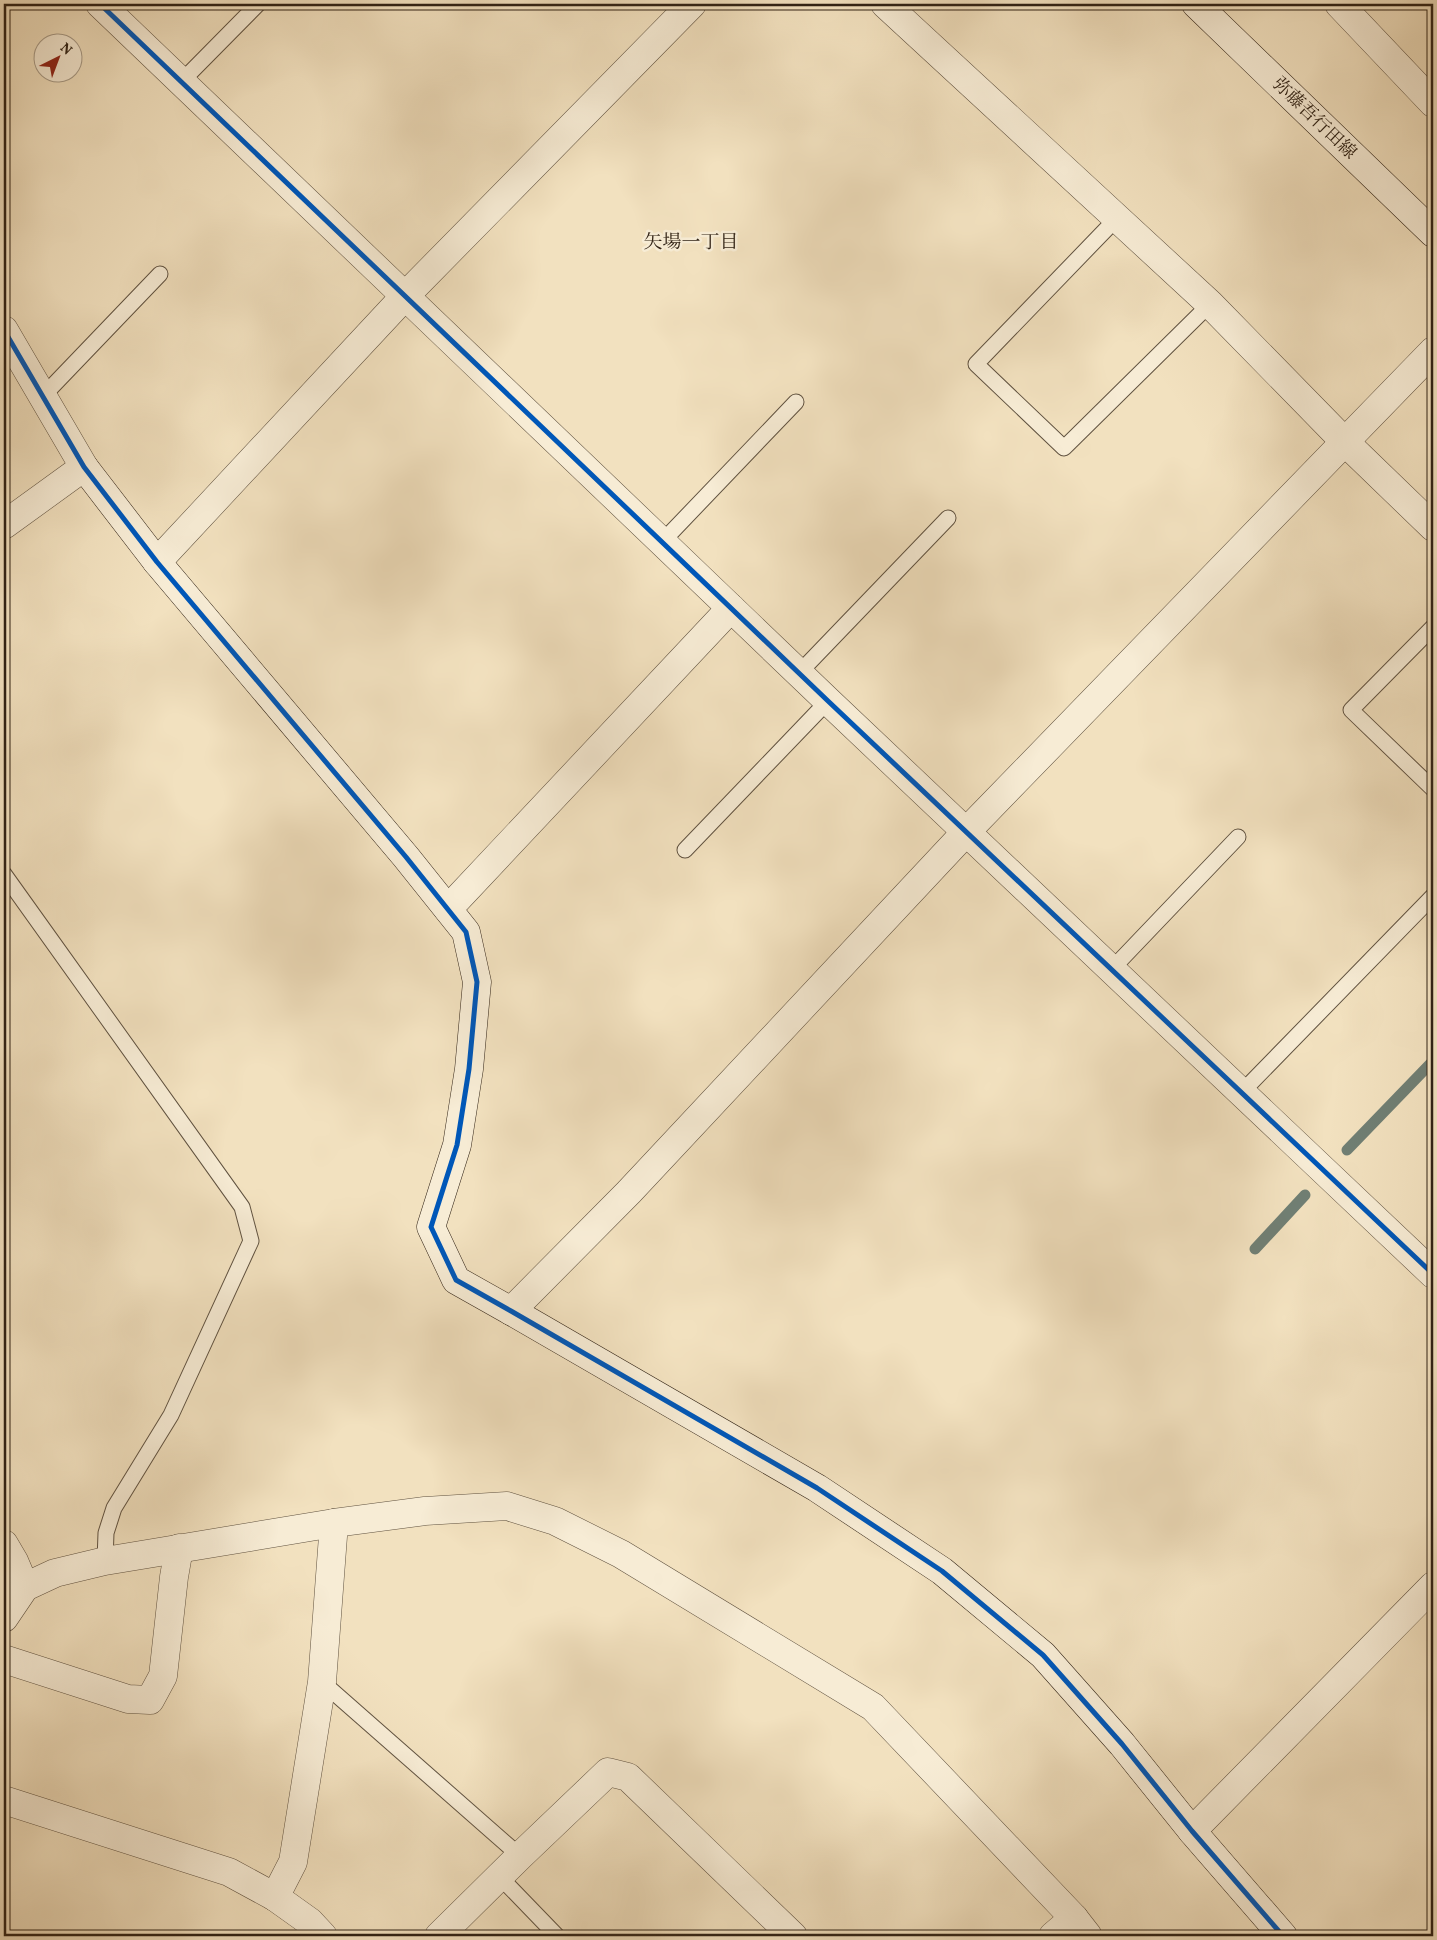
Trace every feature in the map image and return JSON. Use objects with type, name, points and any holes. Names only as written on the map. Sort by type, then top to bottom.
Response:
[{"type":"street","points":[[100,4],[828,701],[1433,1274]]},
{"type":"street","points":[[157,562],[405,296],[692,4]]},
{"type":"street","points":[[885,4],[1210,304],[1345,442],[1433,527]]},
{"type":"street","name":"弥藤吾行田線","points":[[1196,4],[1433,233]]},
{"type":"street","points":[[1339,4],[1433,103]]},
{"type":"street","points":[[4,330],[84,467],[157,562],[406,857],[466,932],[477,982],[469,1070],[457,1145],[431,1227],[456,1280],[817,1488],[942,1571],[1043,1655],[1122,1744],[1192,1831],[1283,1936]]},
{"type":"street","points":[[511,1311],[629,1192],[966,832],[1433,351]]},
{"type":"street","points":[[4,525],[84,467]]},
{"type":"street","points":[[448,909],[731,608]]},
{"type":"street","points":[[4,1618],[25,1587],[55,1574],[105,1561],[334,1522],[425,1511],[507,1506],[555,1521],[621,1554],[873,1707],[1081,1927],[1053,1936]]},
{"type":"street","points":[[275,1897],[293,1862],[322,1682],[334,1522]]},
{"type":"street","points":[[4,1544],[14,1561],[25,1587]]},
{"type":"street","points":[[4,1659],[128,1699],[150,1700],[163,1676],[179,1548]]},
{"type":"street","points":[[1192,1831],[1433,1586]]},
{"type":"street","points":[[439,1936],[608,1772],[628,1777],[792,1936]]},
{"type":"street","points":[[4,1800],[229,1872],[275,1897],[310,1922],[320,1935]]},
{"type":"lane","points":[[182,82],[258,4]]},
{"type":"lane","points":[[1117,218],[976,364],[1064,448],[1210,304]]},
{"type":"lane","points":[[43,396],[160,274]]},
{"type":"lane","points":[[662,542],[796,402]]},
{"type":"lane","points":[[799,673],[948,518]]},
{"type":"lane","points":[[1433,627],[1351,710],[1433,789]]},
{"type":"lane","points":[[685,850],[828,701]]},
{"type":"lane","points":[[1111,970],[1238,837]]},
{"type":"lane","points":[[4,874],[242,1207],[252,1242],[171,1415],[114,1508],[106,1533],[105,1561]]},
{"type":"lane","points":[[1241,1093],[1433,896]]},
{"type":"lane","points":[[322,1682],[520,1856]]},
{"type":"lane","points":[[499,1876],[557,1936]]},
{"type":"waterway","points":[[1347,1150],[1433,1061]]},
{"type":"waterway","points":[[1255,1249],[1305,1195]]},
{"type":"cycle path","points":[[100,4],[828,701],[1433,1274]]},
{"type":"cycle path","points":[[4,330],[84,467],[157,562],[406,857],[466,932],[477,982],[469,1069],[457,1145],[431,1227],[456,1280],[817,1488],[942,1571],[1043,1655],[1122,1744],[1192,1831],[1283,1936]]},
{"type":"district","name":"矢場一丁目","points":[[691,243]]}]
